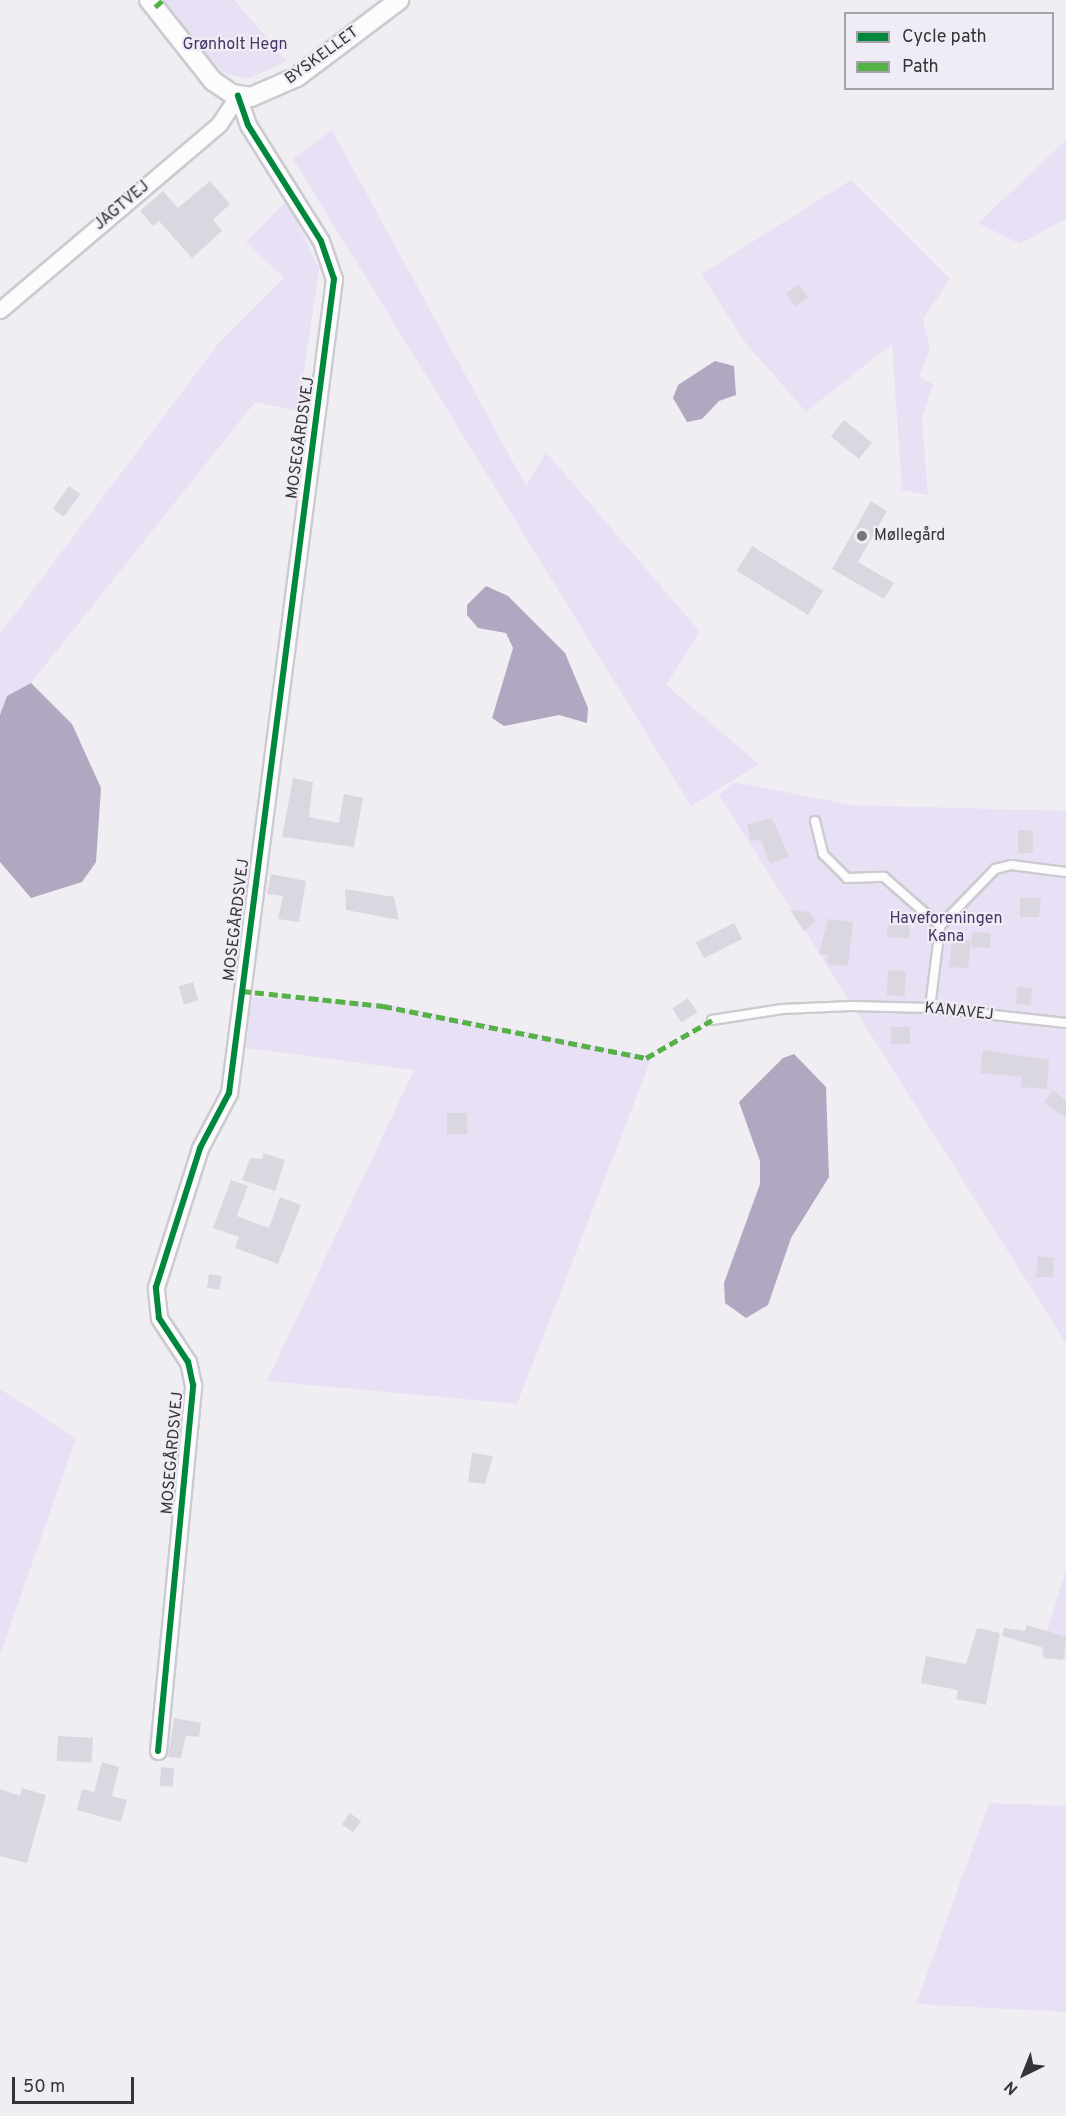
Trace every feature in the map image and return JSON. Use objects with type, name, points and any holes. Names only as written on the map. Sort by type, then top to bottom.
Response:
[{"type":"street","points":[[148,0],[213,81],[238,96]]},
{"type":"street","name":"BYSKELLET","points":[[238,96],[263,94],[297,77],[399,0]]},
{"type":"street","name":"JAGTVEJ","points":[[0,310],[219,124],[238,96]]},
{"type":"street","name":"MOSEGÅRDSVEJ","points":[[158,1751],[193,1385],[188,1362],[159,1318],[156,1287],[200,1148],[229,1093],[334,279],[321,241],[248,125],[238,96]]},
{"type":"lane","points":[[815,821],[823,854],[847,878],[884,877],[940,926]]},
{"type":"lane","points":[[930,1008],[940,926],[995,869],[1011,865],[1066,872]]},
{"type":"lane","name":"KANAVEJ","points":[[712,1020],[782,1009],[852,1006],[930,1008],[1066,1023]]},
{"type":"green space","name":"Grønholt Hegn","points":[[156,0],[234,0],[287,61],[248,79],[223,73]]},
{"type":"green space","points":[[332,130],[526,486],[546,452],[700,632],[666,685],[759,764],[691,806],[293,159]]},
{"type":"green space","points":[[1066,140],[1066,219],[1020,244],[978,223]]},
{"type":"green space","points":[[851,180],[950,279],[923,319],[930,350],[919,376],[933,384],[922,420],[928,495],[902,490],[892,344],[806,412],[744,341],[701,274]]},
{"type":"green space","points":[[287,200],[319,269],[298,411],[255,402],[31,683],[7,696],[0,715],[0,634],[218,344],[284,278],[246,242]]},
{"type":"green space","name":"Haveforeningen Kana","points":[[734,782],[852,805],[1066,811],[1066,1343],[719,795]]},
{"type":"green space","points":[[252,997],[381,1003],[652,1057],[517,1404],[267,1381],[414,1070],[246,1048]]},
{"type":"green space","points":[[0,1389],[76,1438],[0,1655]]},
{"type":"green space","points":[[1066,1570],[1066,1659],[1040,1655]]},
{"type":"green space","points":[[989,1803],[1066,1806],[1066,2012],[916,2004]]},
{"type":"shaded area","points":[[715,361],[734,366],[736,395],[719,401],[702,419],[687,422],[673,398],[678,385]]},
{"type":"shaded area","points":[[486,586],[508,596],[565,653],[588,708],[587,723],[559,715],[504,726],[492,718],[513,648],[506,633],[478,628],[467,615],[467,605]]},
{"type":"shaded area","points":[[31,683],[72,724],[101,788],[96,862],[82,882],[31,898],[0,862],[0,715],[7,696]]},
{"type":"shaded area","points":[[794,1054],[826,1087],[829,1177],[791,1238],[768,1305],[746,1318],[725,1303],[724,1283],[760,1184],[760,1161],[739,1102],[783,1058]]},
{"type":"building","points":[[210,181],[230,204],[213,220],[222,231],[192,258],[159,221],[153,226],[140,211],[163,191],[178,208]]},
{"type":"building","points":[[799,284],[808,297],[795,306],[786,293]]},
{"type":"building","points":[[844,420],[872,443],[859,459],[831,436]]},
{"type":"building","points":[[69,486],[80,494],[64,517],[53,509]]},
{"type":"building","name":"Møllegård","points":[[871,501],[887,511],[858,562],[894,583],[884,599],[832,569]]},
{"type":"building","points":[[752,546],[823,591],[808,615],[737,571]]},
{"type":"building","points":[[293,778],[313,782],[309,817],[339,823],[344,794],[363,798],[354,847],[282,837]]},
{"type":"building","points":[[772,818],[789,857],[770,864],[761,840],[751,841],[747,824]]},
{"type":"building","points":[[1018,830],[1033,830],[1033,853],[1018,853]]},
{"type":"building","points":[[271,874],[306,881],[299,922],[278,919],[283,896],[267,894]]},
{"type":"building","points":[[345,889],[394,897],[399,920],[346,910]]},
{"type":"building","points":[[1020,897],[1041,898],[1039,917],[1020,917]]},
{"type":"building","points":[[790,910],[809,912],[816,922],[804,931]]},
{"type":"building","points":[[828,919],[853,922],[848,966],[827,964],[828,955],[819,954]]},
{"type":"building","points":[[734,923],[742,939],[704,959],[696,943]]},
{"type":"building","points":[[888,923],[910,925],[909,939],[887,937]]},
{"type":"building","points":[[972,932],[991,933],[990,948],[971,947]]},
{"type":"building","points":[[952,939],[971,941],[968,969],[949,967]]},
{"type":"building","points":[[888,970],[906,971],[905,996],[887,995]]},
{"type":"building","points":[[193,982],[198,1000],[184,1004],[179,986]]},
{"type":"building","points":[[1017,987],[1032,988],[1031,1005],[1016,1004]]},
{"type":"building","points":[[688,998],[697,1012],[681,1023],[672,1008]]},
{"type":"building","points":[[891,1027],[910,1027],[910,1044],[891,1044]]},
{"type":"building","points":[[983,1050],[1049,1060],[1047,1089],[1021,1087],[1022,1077],[980,1073]]},
{"type":"building","points":[[1053,1090],[1066,1101],[1066,1118],[1044,1102]]},
{"type":"building","points":[[447,1113],[467,1113],[467,1134],[447,1134]]},
{"type":"building","points":[[264,1153],[285,1160],[275,1191],[242,1180],[250,1158],[262,1159]]},
{"type":"building","points":[[231,1180],[248,1186],[237,1216],[269,1228],[280,1197],[301,1205],[278,1264],[235,1248],[239,1237],[213,1228]]},
{"type":"building","points":[[1038,1256],[1054,1258],[1053,1277],[1036,1277]]},
{"type":"building","points":[[209,1274],[222,1276],[220,1290],[207,1288]]},
{"type":"building","points":[[472,1453],[493,1456],[485,1484],[468,1482]]},
{"type":"building","points":[[1027,1625],[1066,1637],[1063,1660],[1043,1658],[1044,1648],[1002,1636],[1004,1628],[1025,1631]]},
{"type":"building","points":[[977,1628],[1000,1633],[986,1705],[956,1699],[958,1690],[921,1683],[926,1656],[966,1664]]},
{"type":"building","points":[[174,1718],[201,1723],[199,1737],[186,1736],[181,1758],[168,1757]]},
{"type":"building","points":[[58,1736],[93,1738],[92,1763],[57,1761]]},
{"type":"building","points":[[102,1762],[119,1767],[112,1796],[127,1800],[121,1822],[77,1810],[82,1789],[94,1792]]},
{"type":"building","points":[[161,1767],[174,1768],[173,1787],[160,1786]]},
{"type":"building","points":[[22,1788],[46,1795],[27,1863],[0,1856],[0,1789],[20,1796]]},
{"type":"building","points":[[350,1813],[361,1821],[353,1833],[342,1824]]},
{"type":"marked path","points":[[155,7],[163,0]]},
{"type":"marked path","points":[[242,991],[383,1006],[646,1058],[712,1020]]},
{"type":"cycle path","points":[[158,1751],[193,1385],[188,1362],[159,1318],[156,1287],[200,1148],[229,1093],[334,279],[321,241],[248,125],[238,96]]},
{"type":"place","name":"Møllegård","points":[[862,536]]}]
